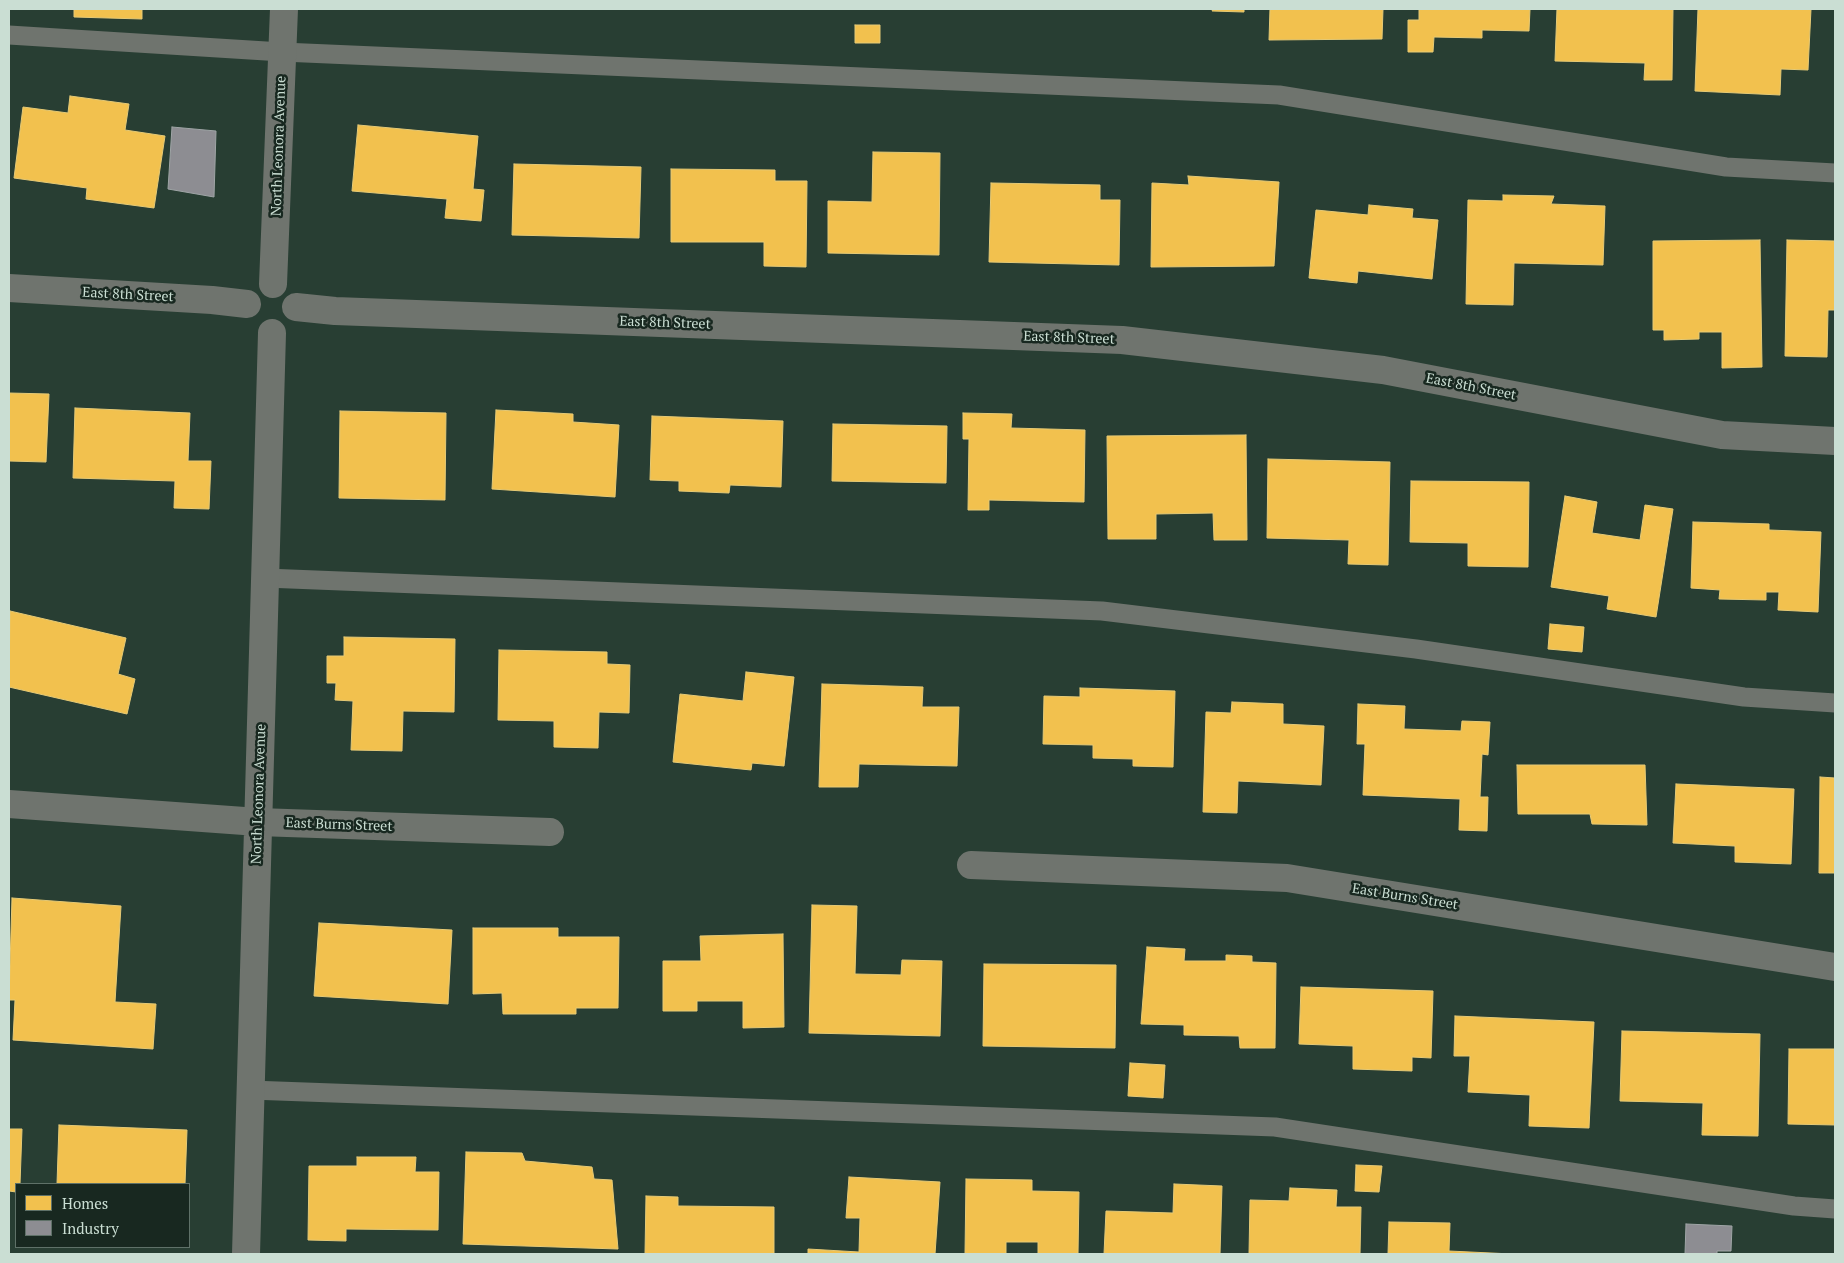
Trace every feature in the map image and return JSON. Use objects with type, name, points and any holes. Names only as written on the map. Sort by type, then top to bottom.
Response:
[{"type":"street","name":"North Leonora Avenue","points":[[273,284],[284,9]]},
{"type":"street","points":[[273,284],[285,288],[292,294],[296,307],[294,319],[289,326],[272,333],[253,326],[249,319],[246,304],[254,290],[261,286],[273,284]]},
{"type":"street","name":"East 8th Street","points":[[9,288],[212,300],[246,304]]},
{"type":"street","name":"East 8th Street","points":[[296,307],[334,311],[1122,340],[1383,370],[1722,435],[1835,441]]},
{"type":"street","name":"North Leonora Avenue","points":[[246,1254],[272,333]]},
{"type":"street","name":"East Burns Street","points":[[9,804],[258,822],[550,832]]},
{"type":"street","name":"East Burns Street","points":[[971,865],[1286,878],[1835,967]]},
{"type":"lane","points":[[9,35],[282,52],[1279,95],[1726,167],[1835,174]]},
{"type":"lane","points":[[265,578],[1102,611],[1416,649],[1744,697],[1835,702]]},
{"type":"lane","points":[[250,1090],[1275,1127],[1785,1205],[1835,1209]]},
{"type":"building: Homes","points":[[74,9],[142,9],[142,19],[74,17]]},
{"type":"building: Homes","points":[[1213,9],[1244,9],[1244,12],[1212,11]]},
{"type":"building: Homes","points":[[1270,9],[1383,9],[1382,39],[1269,40]]},
{"type":"building: Homes","points":[[1419,9],[1530,9],[1529,31],[1482,30],[1482,38],[1434,37],[1433,52],[1408,52],[1408,20],[1419,20]]},
{"type":"building: Homes","points":[[1557,9],[1673,9],[1672,80],[1644,80],[1645,63],[1555,61]]},
{"type":"building: Homes","points":[[1698,9],[1811,9],[1808,70],[1781,69],[1780,95],[1695,91]]},
{"type":"building: Homes","points":[[855,25],[880,25],[880,43],[855,43]]},
{"type":"building: Homes","points":[[70,96],[129,104],[125,130],[165,136],[154,208],[86,199],[87,188],[14,178],[23,107],[68,113]]},
{"type":"building: Homes","points":[[358,125],[478,136],[473,189],[484,190],[481,221],[445,218],[447,199],[352,191]]},
{"type":"building: Homes","points":[[873,152],[940,153],[939,255],[828,253],[828,201],[872,202]]},
{"type":"building: Homes","points":[[514,164],[641,167],[639,238],[512,235]]},
{"type":"building: Homes","points":[[671,169],[775,170],[775,181],[807,181],[806,267],[764,266],[764,242],[671,242]]},
{"type":"building: Homes","points":[[1188,176],[1279,182],[1274,266],[1151,267],[1152,183],[1189,185]]},
{"type":"building: Homes","points":[[991,183],[1100,185],[1100,200],[1120,200],[1119,265],[989,262]]},
{"type":"building: Homes","points":[[1503,195],[1554,196],[1551,204],[1605,206],[1603,265],[1514,263],[1513,305],[1466,304],[1468,200],[1503,201]]},
{"type":"building: Homes","points":[[1369,205],[1413,209],[1412,218],[1438,220],[1432,279],[1358,271],[1357,283],[1309,278],[1316,210],[1368,215]]},
{"type":"building: Homes","points":[[1760,240],[1762,367],[1722,368],[1722,332],[1699,332],[1699,339],[1664,340],[1664,330],[1653,330],[1653,241]]},
{"type":"building: Homes","points":[[1787,240],[1835,241],[1835,310],[1828,310],[1827,357],[1785,356]]},
{"type":"building: Homes","points":[[9,393],[49,394],[46,462],[9,461]]},
{"type":"building: Homes","points":[[75,408],[190,413],[188,461],[211,461],[209,509],[174,508],[175,481],[73,478]]},
{"type":"building: Homes","points":[[496,410],[573,414],[573,422],[619,425],[615,497],[492,489]]},
{"type":"building: Homes","points":[[340,411],[446,413],[445,500],[339,498]]},
{"type":"building: Homes","points":[[963,413],[1012,414],[1011,428],[1085,430],[1084,502],[989,500],[989,510],[968,510],[969,439],[963,439]]},
{"type":"building: Homes","points":[[652,416],[783,421],[781,487],[730,485],[729,493],[679,491],[679,481],[650,480]]},
{"type":"building: Homes","points":[[833,424],[947,426],[946,483],[832,481]]},
{"type":"building: Homes","points":[[1246,435],[1247,540],[1214,540],[1213,513],[1156,514],[1156,539],[1108,539],[1107,436]]},
{"type":"building: Homes","points":[[1268,459],[1390,462],[1388,565],[1348,564],[1349,540],[1267,538]]},
{"type":"building: Homes","points":[[1411,481],[1529,482],[1528,567],[1468,566],[1468,543],[1410,542]]},
{"type":"building: Homes","points":[[1565,496],[1597,502],[1592,533],[1640,540],[1645,505],[1673,509],[1656,617],[1607,609],[1609,596],[1551,587]]},
{"type":"building: Homes","points":[[1693,522],[1769,524],[1769,530],[1821,532],[1818,612],[1778,610],[1779,592],[1766,592],[1766,600],[1719,599],[1720,590],[1691,588]]},
{"type":"building: Homes","points":[[10,611],[126,638],[118,674],[135,679],[127,714],[9,687]]},
{"type":"building: Homes","points":[[1550,624],[1584,627],[1582,652],[1548,649]]},
{"type":"building: Homes","points":[[344,637],[455,639],[454,712],[403,711],[402,751],[351,750],[353,701],[335,700],[336,683],[327,683],[327,656],[344,656]]},
{"type":"building: Homes","points":[[499,650],[607,652],[607,664],[630,665],[629,713],[599,712],[598,748],[554,747],[554,721],[498,720]]},
{"type":"building: Homes","points":[[746,672],[794,677],[784,766],[752,763],[751,770],[673,762],[680,694],[743,701]]},
{"type":"building: Homes","points":[[822,684],[923,687],[922,707],[959,707],[957,766],[859,764],[858,787],[819,787]]},
{"type":"building: Homes","points":[[1080,688],[1175,691],[1173,767],[1133,766],[1133,759],[1093,758],[1093,745],[1043,744],[1044,696],[1080,697]]},
{"type":"building: Homes","points":[[1232,702],[1283,704],[1283,724],[1324,726],[1321,785],[1238,781],[1237,813],[1203,812],[1206,712],[1231,713]]},
{"type":"building: Homes","points":[[1358,704],[1405,706],[1404,729],[1461,731],[1462,721],[1490,722],[1488,755],[1482,754],[1480,797],[1488,797],[1487,831],[1459,830],[1460,799],[1363,795],[1365,744],[1357,744]]},
{"type":"building: Homes","points":[[1517,765],[1645,765],[1647,825],[1592,824],[1590,814],[1518,814]]},
{"type":"building: Homes","points":[[1820,777],[1835,778],[1835,873],[1819,873]]},
{"type":"building: Homes","points":[[1676,784],[1794,789],[1791,864],[1735,862],[1735,846],[1673,843]]},
{"type":"building: Homes","points":[[12,898],[121,906],[115,1002],[156,1004],[153,1049],[13,1040],[15,1000],[9,1000]]},
{"type":"building: Homes","points":[[812,905],[857,906],[855,974],[901,975],[902,960],[942,961],[940,1036],[809,1033]]},
{"type":"building: Homes","points":[[319,923],[452,930],[448,1004],[314,996]]},
{"type":"building: Homes","points":[[473,928],[558,928],[558,937],[619,937],[618,1008],[576,1008],[576,1014],[503,1014],[502,993],[473,994]]},
{"type":"building: Homes","points":[[783,934],[784,1027],[743,1028],[743,1001],[697,1001],[697,1011],[663,1011],[663,961],[701,961],[700,936]]},
{"type":"building: Homes","points":[[1147,947],[1185,949],[1184,961],[1226,961],[1226,955],[1252,956],[1252,962],[1276,963],[1275,1048],[1240,1048],[1239,1036],[1184,1035],[1184,1025],[1141,1024]]},
{"type":"building: Homes","points":[[984,964],[1116,965],[1115,1048],[983,1046]]},
{"type":"building: Homes","points":[[1301,987],[1433,991],[1431,1058],[1412,1057],[1412,1071],[1353,1069],[1353,1046],[1299,1044]]},
{"type":"building: Homes","points":[[1455,1016],[1594,1022],[1589,1128],[1529,1126],[1530,1095],[1468,1092],[1470,1056],[1454,1056]]},
{"type":"building: Homes","points":[[1622,1031],[1760,1034],[1758,1136],[1702,1135],[1703,1103],[1620,1101]]},
{"type":"building: Homes","points":[[1789,1049],[1835,1049],[1835,1125],[1788,1124]]},
{"type":"building: Homes","points":[[1130,1063],[1165,1065],[1163,1098],[1128,1096]]},
{"type":"building: Homes","points":[[59,1125],[187,1130],[185,1183],[57,1183]]},
{"type":"building: Homes","points":[[9,1129],[22,1129],[20,1183],[15,1183],[15,1192],[9,1191]]},
{"type":"building: Homes","points":[[466,1152],[522,1153],[525,1161],[592,1167],[594,1179],[612,1180],[618,1249],[463,1244]]},
{"type":"building: Homes","points":[[357,1157],[416,1157],[415,1172],[439,1172],[438,1230],[346,1229],[346,1241],[308,1240],[309,1166],[357,1166]]},
{"type":"building: Homes","points":[[1356,1165],[1382,1166],[1379,1192],[1355,1191]]},
{"type":"building: Homes","points":[[849,1177],[940,1182],[935,1254],[808,1254],[808,1249],[859,1252],[860,1218],[846,1218]]},
{"type":"building: Homes","points":[[966,1179],[1032,1180],[1032,1191],[1079,1192],[1078,1254],[1038,1254],[1038,1242],[1006,1242],[1006,1254],[965,1254]]},
{"type":"building: Homes","points":[[1174,1184],[1222,1186],[1220,1254],[1104,1254],[1106,1211],[1173,1213]]},
{"type":"building: Homes","points":[[1290,1188],[1337,1190],[1336,1207],[1361,1207],[1360,1254],[1249,1254],[1250,1200],[1289,1201]]},
{"type":"building: Homes","points":[[646,1196],[678,1197],[678,1206],[774,1207],[774,1254],[645,1254]]},
{"type":"building: Homes","points":[[1389,1222],[1450,1223],[1449,1251],[1512,1254],[1388,1254]]},
{"type":"building: Industry","points":[[172,127],[216,131],[214,197],[168,189]]},
{"type":"building: Industry","points":[[1686,1224],[1732,1226],[1731,1251],[1717,1251],[1717,1254],[1685,1254]]}]
